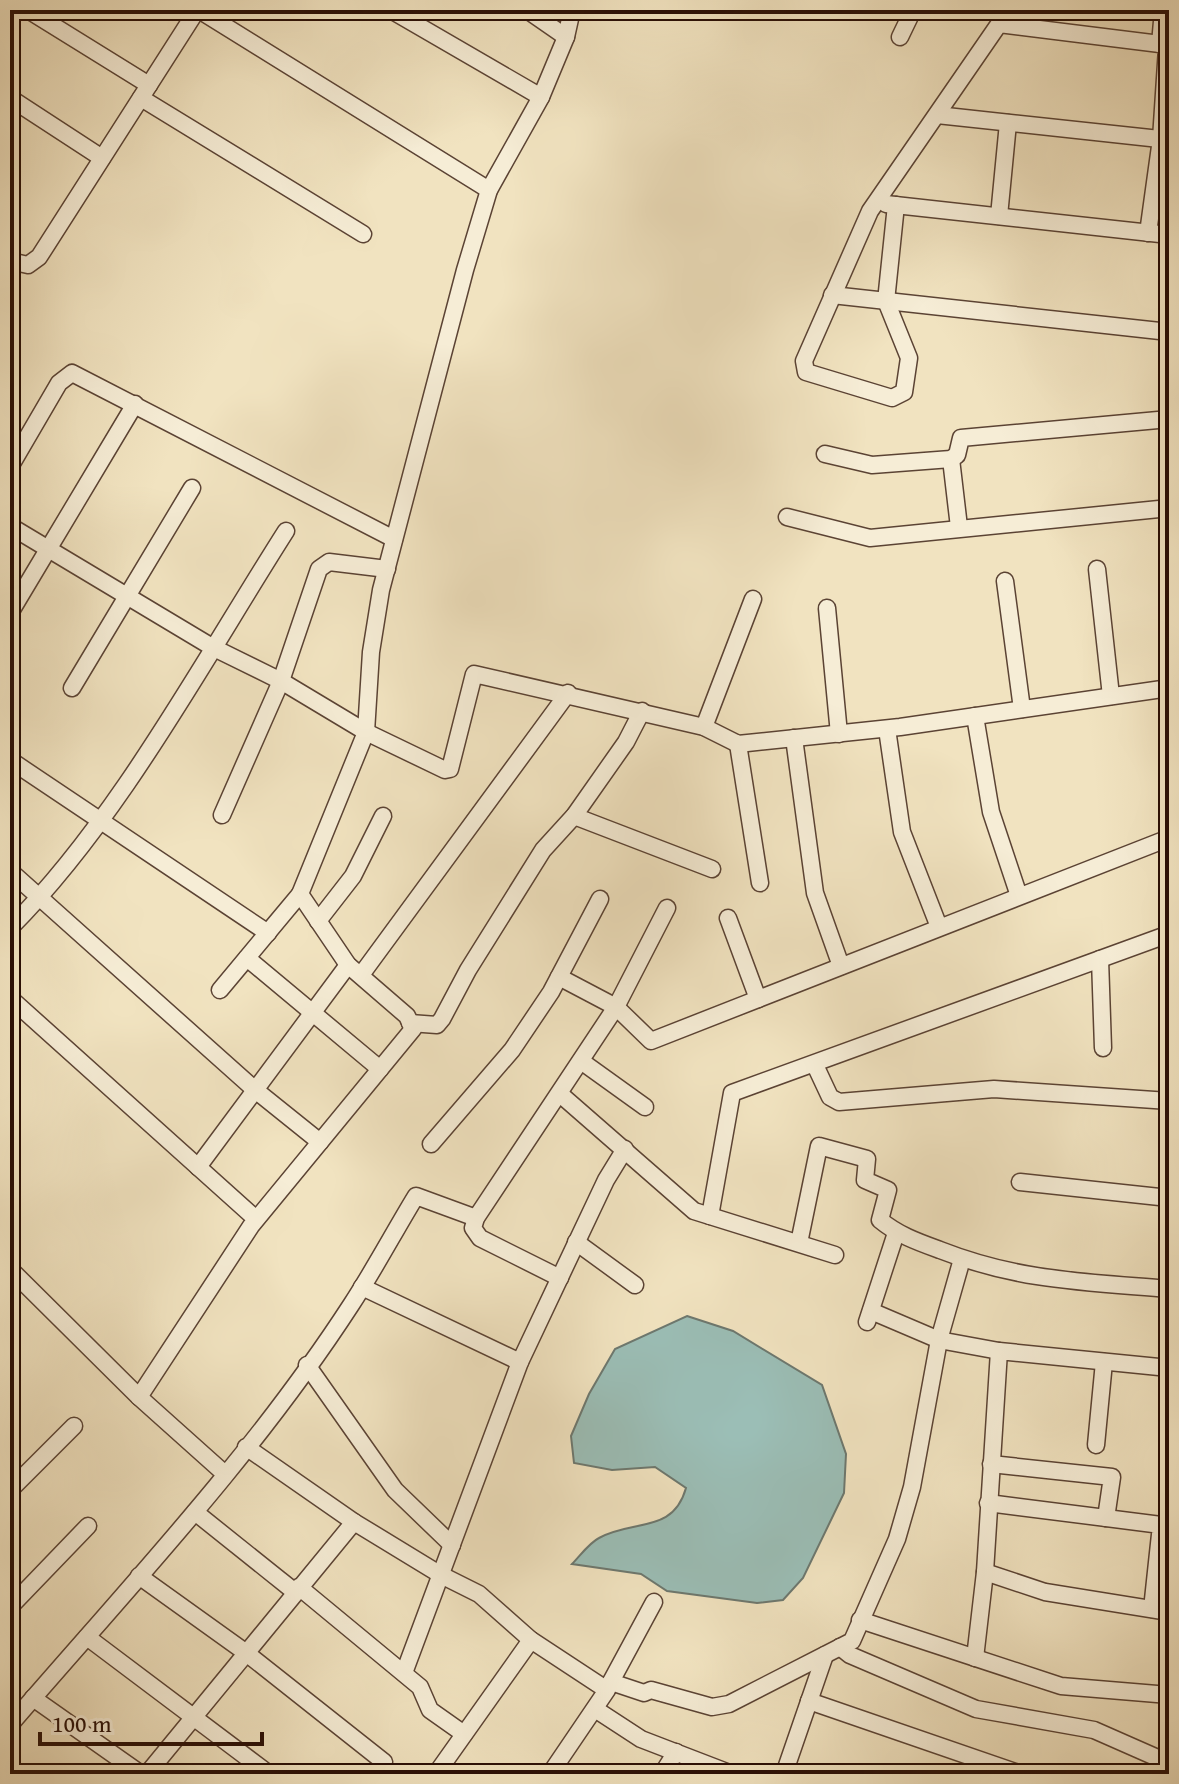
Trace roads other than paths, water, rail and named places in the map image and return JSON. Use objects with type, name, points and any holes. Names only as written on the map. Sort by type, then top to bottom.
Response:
[{"type":"street","points":[[28,10],[145,92],[363,234]]},
{"type":"street","points":[[10,261],[22,266],[34,262],[198,10],[489,190]]},
{"type":"street","points":[[391,10],[541,97]]},
{"type":"street","points":[[527,10],[566,37]]},
{"type":"street","points":[[220,990],[300,894],[366,732],[371,652],[387,569],[489,190],[541,97],[566,37],[572,10]]},
{"type":"street","points":[[1160,44],[1163,10]]},
{"type":"street","points":[[900,37],[905,13]]},
{"type":"street","points":[[896,205],[886,301],[910,363],[904,392],[896,398],[804,371],[804,361],[876,203],[1002,17],[1160,44],[1168,53],[1165,140],[1148,233]]},
{"type":"street","points":[[10,98],[102,158]]},
{"type":"street","points":[[937,115],[1165,140]]},
{"type":"street","points":[[999,216],[1008,123]]},
{"type":"street","points":[[876,203],[1169,235]]},
{"type":"street","points":[[832,295],[1169,332]]},
{"type":"street","points":[[10,467],[59,383],[69,373],[135,404],[394,539]]},
{"type":"street","points":[[10,613],[135,404]]},
{"type":"street","points":[[825,454],[872,465],[951,459],[957,455],[961,438],[1169,419]]},
{"type":"street","points":[[951,459],[959,527]]},
{"type":"street","points":[[72,688],[192,488]]},
{"type":"street","points":[[787,517],[870,538],[1169,508]]},
{"type":"street","points":[[10,526],[212,647],[281,681],[366,732],[450,769],[474,674],[568,693],[704,727],[738,744],[887,729],[1169,688]]},
{"type":"street","points":[[10,928],[41,897],[100,820],[286,531]]},
{"type":"street","points":[[222,815],[281,681],[316,575],[323,564],[387,569]]},
{"type":"street","points":[[1097,569],[1111,696]]},
{"type":"street","points":[[1005,581],[1022,709]]},
{"type":"street","points":[[704,727],[753,599]]},
{"type":"street","points":[[827,608],[839,734]]},
{"type":"street","points":[[198,1167],[313,1011],[354,970],[568,693]]},
{"type":"street","points":[[410,1023],[437,1025],[442,1019],[468,970],[543,850],[574,816],[626,742],[642,711]]},
{"type":"street","points":[[975,716],[991,812],[1019,896]]},
{"type":"street","points":[[887,729],[902,832],[939,927]]},
{"type":"street","points":[[794,738],[813,883],[841,966]]},
{"type":"street","points":[[738,744],[760,883]]},
{"type":"street","points":[[10,760],[268,933]]},
{"type":"street","points":[[318,921],[353,876],[383,816]]},
{"type":"street","points":[[574,816],[712,869]]},
{"type":"street","points":[[559,977],[616,1007],[651,1041],[1169,838]]},
{"type":"street","points":[[10,871],[254,1089],[320,1142]]},
{"type":"street","points":[[139,1397],[256,1219],[413,1029],[407,1016],[354,970],[300,894]]},
{"type":"street","points":[[431,1144],[512,1050],[559,977],[600,899]]},
{"type":"street","points":[[560,1278],[480,1238],[473,1228],[476,1218],[616,1007],[667,908]]},
{"type":"street","points":[[728,918],[758,999]]},
{"type":"street","points":[[710,1216],[732,1093],[1169,934]]},
{"type":"street","points":[[247,958],[380,1069]]},
{"type":"street","points":[[1100,959],[1103,1048]]},
{"type":"street","points":[[10,998],[256,1219]]},
{"type":"street","points":[[581,1061],[645,1107]]},
{"type":"street","points":[[815,1065],[830,1097],[844,1103],[994,1089],[1169,1101]]},
{"type":"street","points":[[560,1094],[694,1211],[835,1255]]},
{"type":"street","points":[[799,1243],[819,1146],[867,1159],[865,1180],[888,1190],[880,1220],[896,1233],[962,1259],[1029,1277],[1169,1289]]},
{"type":"street","points":[[404,1673],[520,1362],[606,1180],[625,1149]]},
{"type":"street","points":[[1020,1182],[1169,1198]]},
{"type":"street","points":[[10,1725],[195,1512],[246,1447],[362,1287],[416,1196],[476,1218]]},
{"type":"street","points":[[896,1233],[869,1316],[939,1340],[999,1351],[1169,1368]]},
{"type":"street","points":[[576,1242],[635,1285]]},
{"type":"street","points":[[246,1447],[354,1522],[441,1575],[479,1594],[531,1640],[609,1686],[712,1707],[729,1704],[852,1641],[897,1539],[912,1487],[939,1340],[962,1259]]},
{"type":"street","points":[[10,1269],[139,1397],[225,1474]]},
{"type":"street","points":[[362,1287],[520,1362]]},
{"type":"street","points":[[975,1658],[985,1572],[999,1351]]},
{"type":"street","points":[[1096,1445],[1104,1362]]},
{"type":"street","points":[[307,1365],[395,1490],[452,1545]]},
{"type":"street","points":[[10,1490],[74,1426]]},
{"type":"street","points":[[991,1464],[1112,1477],[1106,1518]]},
{"type":"street","points":[[985,1572],[1045,1592],[1160,1610],[1161,1525],[988,1503]]},
{"type":"street","points":[[195,1512],[404,1673],[420,1687],[430,1710],[464,1734]]},
{"type":"street","points":[[33,1698],[144,1774],[354,1522]]},
{"type":"street","points":[[10,1607],[88,1526]]},
{"type":"street","points":[[139,1576],[245,1652],[384,1762]]},
{"type":"street","points":[[550,1774],[609,1686],[654,1602]]},
{"type":"street","points":[[860,1620],[1061,1686],[1169,1695]]},
{"type":"street","points":[[87,1637],[269,1774]]},
{"type":"street","points":[[436,1774],[531,1640]]},
{"type":"street","points":[[784,1774],[809,1701],[833,1651]]},
{"type":"street","points":[[833,1651],[850,1655],[976,1709],[1094,1730],[1169,1763]]},
{"type":"street","points":[[809,1701],[1021,1774]]},
{"type":"street","points":[[595,1709],[641,1739],[732,1774]]},
{"type":"street","points":[[662,1774],[676,1752]]},
{"type":"water","points":[[687,1316],[733,1331],[822,1385],[846,1454],[844,1493],[803,1578],[783,1600],[757,1603],[667,1591],[641,1574],[572,1564],[599,1538],[662,1519],[680,1503],[686,1488],[655,1467],[612,1470],[574,1463],[571,1436],[589,1394],[615,1349]]}]
